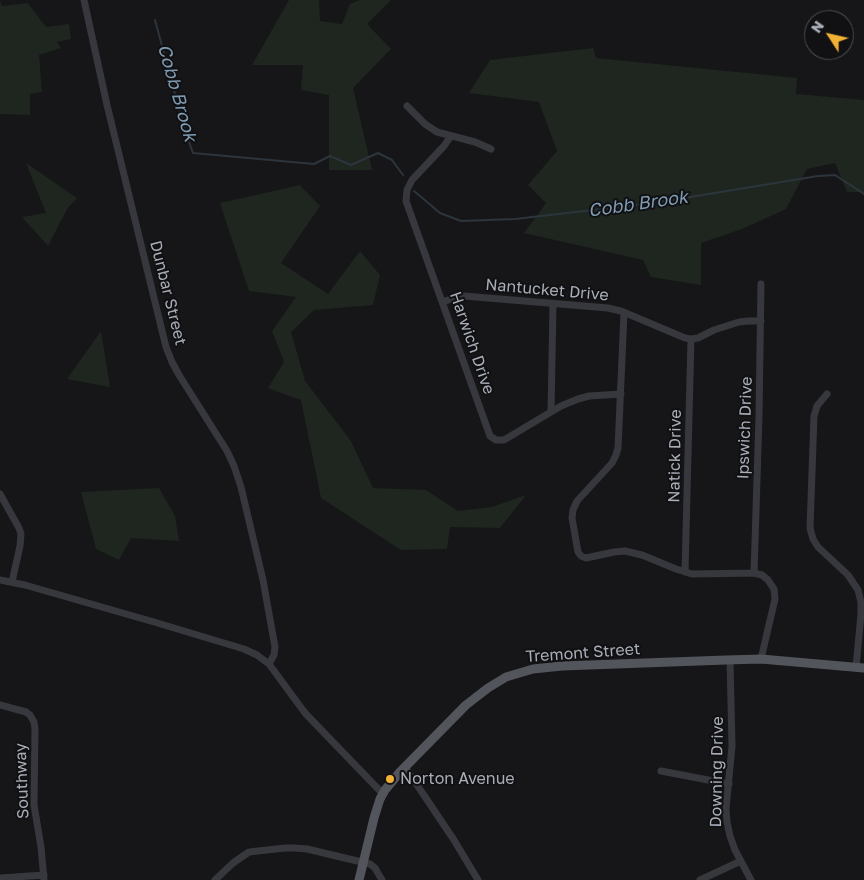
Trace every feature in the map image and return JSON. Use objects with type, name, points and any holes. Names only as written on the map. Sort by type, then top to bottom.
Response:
[{"type":"main road","name":"Tremont Street","points":[[358,880],[374,818],[383,794],[390,783],[466,705],[494,684],[515,673],[562,666],[730,660],[762,660],[860,668]]},
{"type":"street","name":"Dunbar Street","points":[[84,0],[107,105],[166,346],[175,368],[234,466],[241,487],[263,580],[275,647],[274,655],[269,664]]},
{"type":"street","points":[[407,106],[430,128],[437,132],[475,142],[491,149]]},
{"type":"street","name":"Harwich Drive","points":[[451,136],[412,180],[406,197],[488,432],[492,438],[498,441],[504,440],[571,401],[621,394]]},
{"type":"street","name":"Ipswich Drive","points":[[754,573],[761,284]]},
{"type":"street","name":"Nantucket Drive","points":[[443,302],[464,296],[608,308],[691,339]]},
{"type":"street","points":[[550,412],[553,304]]},
{"type":"street","points":[[624,313],[618,448],[616,456],[609,466],[577,502],[572,512],[578,552],[584,558],[619,551],[630,552],[692,574],[754,573],[762,575],[772,586],[774,594],[774,604],[762,660]]},
{"type":"street","points":[[691,339],[739,322],[761,321]]},
{"type":"street","name":"Natick Drive","points":[[685,572],[691,339]]},
{"type":"street","points":[[827,394],[817,406],[814,416],[810,528],[818,547],[848,575],[858,590],[861,602],[860,668]]},
{"type":"street","points":[[0,494],[20,532],[21,543],[12,582]]},
{"type":"street","points":[[0,580],[145,619],[244,649],[257,655],[269,664],[305,713],[383,794]]},
{"type":"street","name":"Downing Drive","points":[[730,660],[732,746],[726,808],[728,829],[735,850],[751,880]]},
{"type":"street","name":"Southway","points":[[0,705],[28,713],[35,729],[34,805],[44,877]]},
{"type":"street","points":[[405,767],[454,840],[478,880]]},
{"type":"street","points":[[661,771],[729,784]]},
{"type":"street","points":[[215,880],[238,859],[249,852],[285,848],[307,849],[363,861],[372,865],[382,880]]},
{"type":"street","points":[[700,880],[741,861]]},
{"type":"street","points":[[0,878],[44,877]]},
{"type":"shaded area","points":[[0,0],[2,6],[28,3],[46,27],[69,24],[71,39],[57,42],[61,48],[39,55],[42,92],[30,94],[30,115],[0,114]]},
{"type":"shaded area","points":[[289,0],[319,0],[320,21],[342,24],[350,4],[360,0],[391,0],[367,24],[391,49],[353,88],[372,170],[329,170],[329,95],[301,90],[303,65],[252,65]]},
{"type":"shaded area","points":[[593,48],[596,58],[797,78],[796,94],[864,100],[864,192],[847,192],[835,163],[807,169],[786,209],[742,229],[701,243],[701,285],[651,277],[643,260],[524,233],[546,203],[528,185],[557,151],[539,102],[469,93],[490,60]]},
{"type":"shaded area","points":[[26,163],[77,198],[67,209],[48,246],[22,217],[46,213]]},
{"type":"shaded area","points":[[300,185],[320,206],[281,263],[328,294],[360,251],[380,275],[373,305],[314,310],[291,332],[305,381],[351,441],[373,488],[426,490],[458,511],[492,507],[526,495],[500,528],[450,527],[447,549],[401,550],[321,498],[301,400],[268,388],[284,362],[272,331],[296,297],[249,291],[220,203]]},
{"type":"shaded area","points":[[101,331],[110,387],[67,379]]},
{"type":"shaded area","points":[[159,488],[175,516],[179,541],[131,538],[119,560],[96,549],[81,492]]},
{"type":"waterway","name":"Cobb Brook","points":[[155,20],[185,131],[193,153],[314,164],[330,156],[351,165],[378,153],[392,160],[403,175]]},
{"type":"waterway","name":"Cobb Brook","points":[[414,191],[440,213],[461,221],[515,219],[654,203],[818,176],[835,175],[864,194]]},
{"type":"place","name":"Norton Avenue","points":[[390,779]]}]
